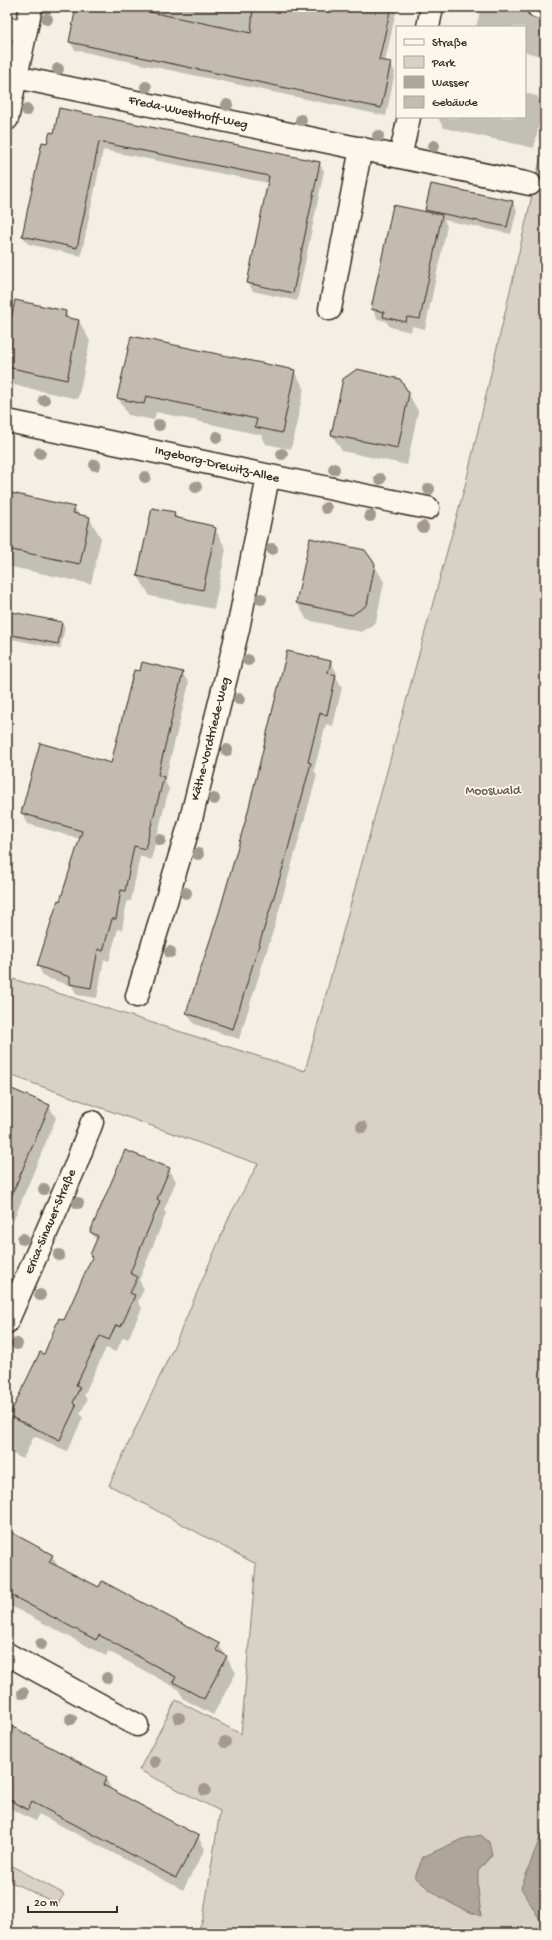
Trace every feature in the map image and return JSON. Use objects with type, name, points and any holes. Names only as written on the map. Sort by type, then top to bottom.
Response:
[{"type":"street","points":[[7,119],[16,77],[16,30],[30,7]]},
{"type":"street","points":[[428,26],[432,7]]},
{"type":"street","points":[[538,7],[545,8]]},
{"type":"street","name":"Freda-Wuesthoff-Weg","points":[[16,77],[530,184]]},
{"type":"street","points":[[400,157],[409,118]]},
{"type":"street","points":[[330,309],[361,148]]},
{"type":"street","name":"Ingeborg-Drewitz-Allee","points":[[7,421],[220,464],[268,477],[428,508]]},
{"type":"street","name":"Käthe-Vordtriede-Weg","points":[[137,996],[190,823],[238,629],[268,477]]},
{"type":"street","name":"Erica-Sinauer-Straße","points":[[7,1322],[75,1167],[92,1122]]},
{"type":"street","points":[[7,1654],[138,1725]]},
{"type":"green space","name":"Mooswald","points":[[545,139],[545,1933],[197,1933],[203,1919],[220,1811],[139,1770],[176,1700],[241,1734],[256,1564],[109,1485],[175,1344],[230,1215],[258,1164],[7,1074],[7,977],[305,1071],[466,482]]},
{"type":"green space","points":[[7,1863],[64,1894],[58,1904],[7,1880]]},
{"type":"water","points":[[545,1825],[545,1928],[521,1888]]},
{"type":"water","points":[[481,1835],[489,1842],[492,1855],[478,1871],[481,1916],[446,1900],[430,1890],[415,1877],[423,1857],[462,1839]]},
{"type":"building","points":[[76,7],[126,7],[251,33],[253,7],[391,7],[379,60],[391,62],[381,108],[69,42]]},
{"type":"building","points":[[59,108],[320,162],[293,293],[247,283],[269,176],[99,142],[77,248],[22,236],[42,142],[47,143],[50,132],[54,133]]},
{"type":"building","points":[[431,184],[513,201],[507,227],[425,210]]},
{"type":"building","points":[[393,205],[442,215],[420,319],[407,317],[406,322],[383,317],[384,312],[371,309]]},
{"type":"building","points":[[15,300],[66,311],[65,317],[79,320],[67,380],[7,367],[7,338]]},
{"type":"building","points":[[131,336],[295,370],[282,433],[255,427],[257,419],[146,396],[144,404],[117,398]]},
{"type":"building","points":[[357,369],[400,379],[409,393],[398,448],[331,435],[343,379]]},
{"type":"building","points":[[7,492],[75,507],[73,513],[90,517],[80,564],[7,549]]},
{"type":"building","points":[[152,508],[175,512],[174,517],[216,528],[203,590],[137,576]]},
{"type":"building","points":[[310,538],[365,550],[375,564],[367,605],[352,615],[296,603]]},
{"type":"building","points":[[7,611],[62,622],[58,644],[7,634]]},
{"type":"building","points":[[287,651],[331,661],[328,673],[336,675],[327,715],[320,713],[308,762],[311,763],[284,864],[233,1029],[186,1013],[219,913],[247,815]]},
{"type":"building","points":[[142,662],[183,672],[158,775],[164,777],[145,849],[134,846],[125,891],[121,890],[116,919],[112,919],[103,951],[98,949],[91,988],[70,984],[70,977],[37,966],[58,900],[60,901],[82,831],[21,813],[40,743],[111,763],[134,670],[140,671]]},
{"type":"building","points":[[7,1087],[50,1105],[7,1206]]},
{"type":"building","points":[[125,1150],[170,1168],[157,1199],[160,1201],[130,1273],[138,1277],[130,1293],[135,1295],[121,1327],[116,1325],[109,1340],[100,1336],[76,1385],[80,1387],[73,1403],[76,1406],[60,1440],[9,1416],[40,1352],[44,1354],[59,1318],[64,1320],[92,1257],[90,1255],[98,1236],[90,1232]]},
{"type":"building","points":[[7,1530],[53,1555],[49,1562],[99,1587],[102,1581],[220,1644],[216,1650],[227,1656],[204,1699],[173,1682],[176,1677],[99,1635],[96,1640],[7,1593]]},
{"type":"building","points":[[7,1724],[107,1777],[103,1785],[199,1836],[176,1878],[32,1802],[28,1810],[7,1798]]}]
